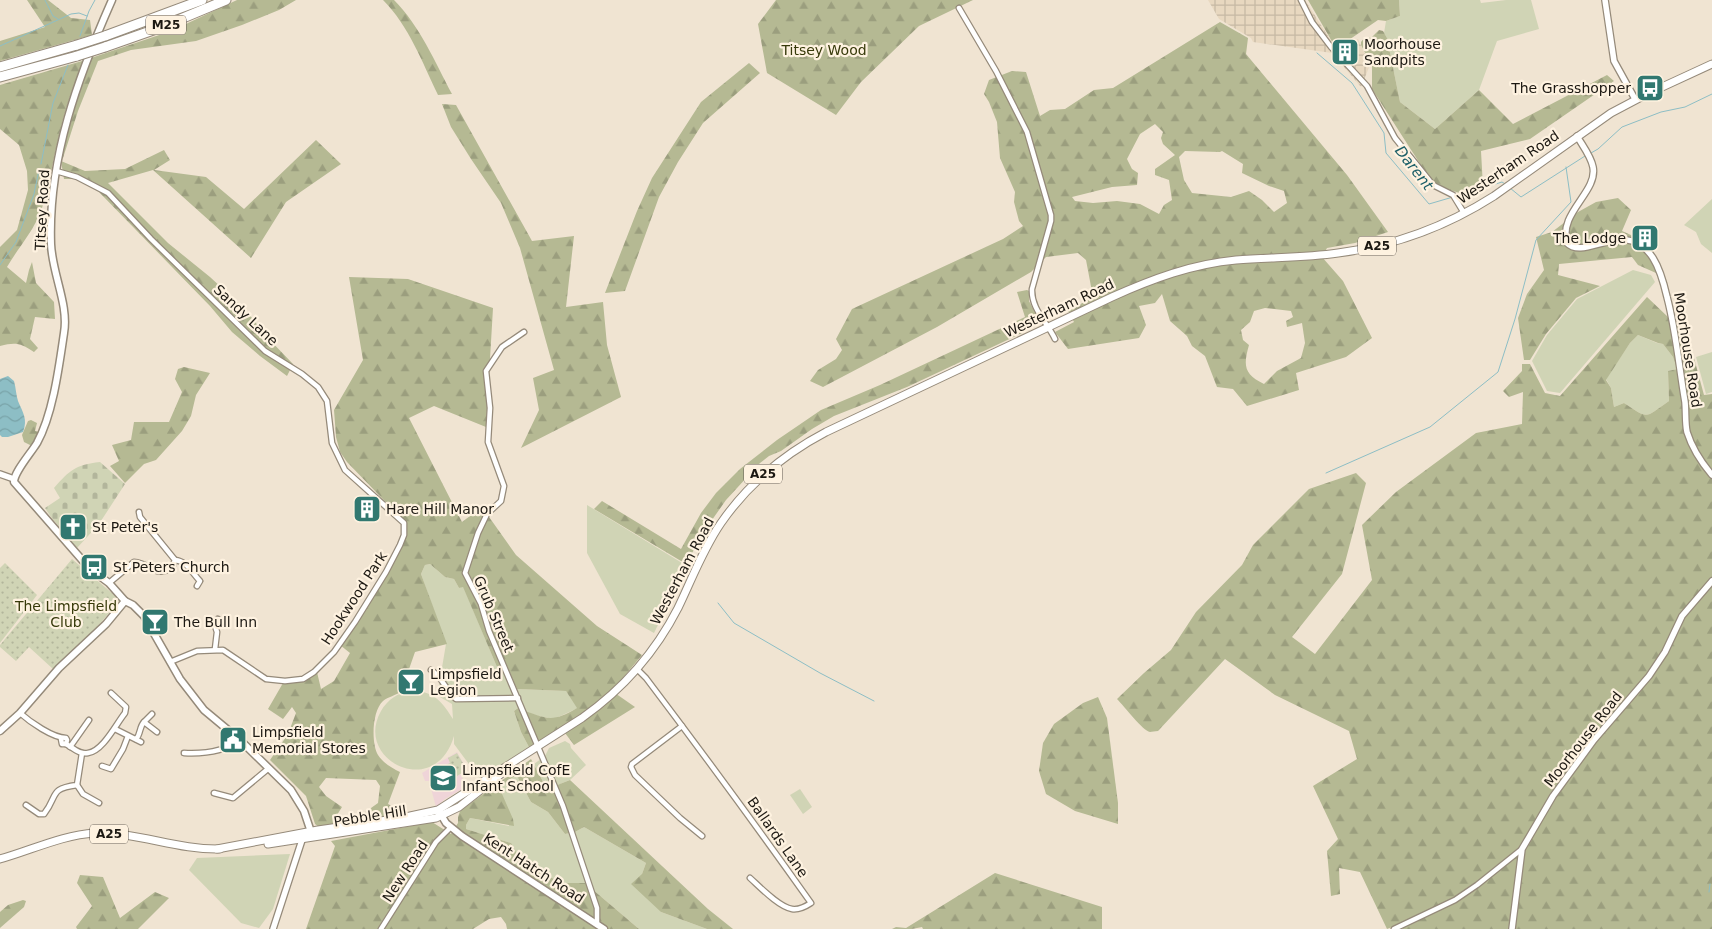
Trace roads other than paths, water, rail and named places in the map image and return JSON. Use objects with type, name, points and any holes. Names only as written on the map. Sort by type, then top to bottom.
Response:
[{"type":"highway","name":"M25","points":[[0,67],[105,36],[202,0]]},
{"type":"highway","name":"M25","points":[[0,77],[105,47],[226,0]]},
{"type":"main road","name":"Titsey Road","points":[[14,479],[42,432],[54,391],[65,330],[61,297],[52,261],[51,245],[56,171],[74,94],[112,0]]},
{"type":"main road","name":"Westerham Road","points":[[443,810],[604,702],[637,669],[664,633],[704,552],[721,524],[749,489],[773,466],[801,446],[826,432],[1136,286],[1202,265],[1236,260],[1292,258],[1360,250],[1415,234],[1464,213],[1508,186],[1610,113],[1635,99],[1712,64]]},
{"type":"main road","points":[[14,479],[14,482],[27,498],[90,569],[109,583],[125,601],[144,616],[180,679],[204,710],[240,740],[291,790],[301,806],[306,836]]},
{"type":"main road","points":[[0,731],[20,713],[59,668],[106,624],[125,601]]},
{"type":"main road","points":[[443,810],[451,827]]},
{"type":"main road","name":"Pebble Hill","points":[[306,836],[443,810]]},
{"type":"main road","name":"Kent Hatch Road","points":[[451,827],[604,929]]},
{"type":"main road","name":"A25","points":[[0,858],[59,839],[96,833],[123,834],[197,849],[217,849],[306,836]]},
{"type":"street","points":[[1300,0],[1312,22],[1331,47],[1367,86],[1395,138],[1433,185],[1453,195],[1464,213]]},
{"type":"street","points":[[1605,0],[1614,61],[1635,99]]},
{"type":"street","points":[[959,8],[996,71],[1027,132],[1030,147],[1041,177],[1051,219],[1032,289],[1032,299],[1033,304],[1049,326],[1055,339]]},
{"type":"street","name":"Moorhouse Road","points":[[1577,136],[1594,168],[1588,187],[1567,225],[1568,242],[1570,246],[1584,247],[1629,239],[1640,243],[1654,258],[1664,282],[1670,310],[1686,410],[1687,431],[1695,452],[1712,475]]},
{"type":"street","name":"Sandy Lane","points":[[56,171],[77,177],[108,193],[151,239],[265,351],[302,374],[318,387],[326,401],[332,442],[345,470],[404,524]]},
{"type":"street","name":"Grub Street","points":[[524,332],[502,347],[486,371],[490,408],[488,442],[504,486],[501,501],[487,514],[478,533],[465,572],[481,604],[489,631],[563,806],[597,908],[597,925]]},
{"type":"street","points":[[0,474],[14,479]]},
{"type":"street","points":[[139,512],[140,517],[174,560]]},
{"type":"street","name":"Hookwood Park","points":[[215,649],[223,650],[262,677],[274,681],[303,678],[314,672],[334,652],[382,578],[403,538],[404,524]]},
{"type":"street","points":[[109,583],[134,562],[142,563],[156,571],[164,572],[172,568],[174,560]]},
{"type":"street","points":[[174,560],[181,560],[185,564],[200,581],[197,586]]},
{"type":"street","name":"Moorhouse Road","points":[[1512,929],[1522,849],[1553,796],[1594,740],[1649,676],[1665,652],[1682,616],[1712,581]]},
{"type":"street","points":[[170,662],[196,651],[215,649],[215,626],[218,619]]},
{"type":"street","name":"Ballards Lane","points":[[637,669],[647,679],[739,802],[811,903],[804,908],[793,910],[772,898],[750,878]]},
{"type":"street","points":[[431,670],[436,673],[449,693],[456,699],[518,698]]},
{"type":"street","points":[[20,713],[34,724],[61,739],[62,744],[68,745],[82,753],[88,753],[102,745],[125,713],[126,707],[111,692]]},
{"type":"street","points":[[115,729],[139,740],[141,726],[152,714]]},
{"type":"street","points":[[68,745],[89,720]]},
{"type":"street","points":[[144,722],[157,732]]},
{"type":"street","points":[[682,726],[632,764],[631,767],[635,775],[680,818],[702,836]]},
{"type":"street","points":[[102,766],[111,769],[123,749],[128,736]]},
{"type":"street","points":[[184,753],[218,751],[231,747],[240,740]]},
{"type":"street","points":[[82,753],[77,785],[83,794],[99,803]]},
{"type":"street","points":[[214,793],[233,798],[269,768]]},
{"type":"street","points":[[26,805],[39,814],[44,814],[59,789],[77,785]]},
{"type":"street","name":"New Road","points":[[381,929],[436,842],[451,827]]},
{"type":"street","points":[[273,929],[306,836]]},
{"type":"street","points":[[1394,929],[1455,900],[1476,886],[1522,849]]},
{"type":"water","points":[[8,376],[14,381],[17,399],[25,423],[23,432],[2,437],[0,435],[0,379]]},
{"type":"waterway","points":[[45,0],[53,16],[58,19]]},
{"type":"waterway","points":[[80,36],[95,0]]},
{"type":"waterway","points":[[0,46],[71,14],[79,13],[87,16]]},
{"type":"waterway","name":"Darent","points":[[1317,53],[1352,83],[1384,133],[1386,153],[1429,204],[1453,197]]},
{"type":"waterway","points":[[41,164],[53,103],[68,65]]},
{"type":"waterway","name":"Darent","points":[[1591,153],[1622,127],[1661,112],[1685,107],[1712,94]]},
{"type":"waterway","name":"Darent","points":[[1510,188],[1521,197],[1585,156]]},
{"type":"waterway","points":[[1326,473],[1430,427],[1498,372],[1515,319],[1536,240],[1571,202],[1566,167]]},
{"type":"waterway","points":[[0,265],[16,242],[34,194],[39,170]]},
{"type":"waterway","name":"Darent","points":[[1457,196],[1502,182],[1505,184]]},
{"type":"waterway","points":[[718,603],[734,623],[820,673],[874,701]]},
{"type":"waterway","points":[[1709,892],[1710,884]]},
{"type":"place","name":"Moorhouse Sandpits","points":[[1345,52]]},
{"type":"place","name":"The Grasshopper","points":[[1650,88]]},
{"type":"place","name":"The Lodge","points":[[1645,238]]},
{"type":"place","name":"Hare Hill Manor","points":[[367,509]]},
{"type":"place","name":"St Peter's","points":[[73,527]]},
{"type":"place","name":"St Peters Church","points":[[94,567]]},
{"type":"place","name":"The Bull Inn","points":[[155,622]]},
{"type":"place","name":"Limpsfield Legion","points":[[411,682]]},
{"type":"place","name":"Limpsfield Memorial Stores","points":[[233,740]]},
{"type":"place","name":"Limpsfield CofE Infant School","points":[[443,778]]},
{"type":"park label","name":"Titsey Wood","points":[[824,50]]},
{"type":"park label","name":"The Limpsfield Club","points":[[66,614]]}]
